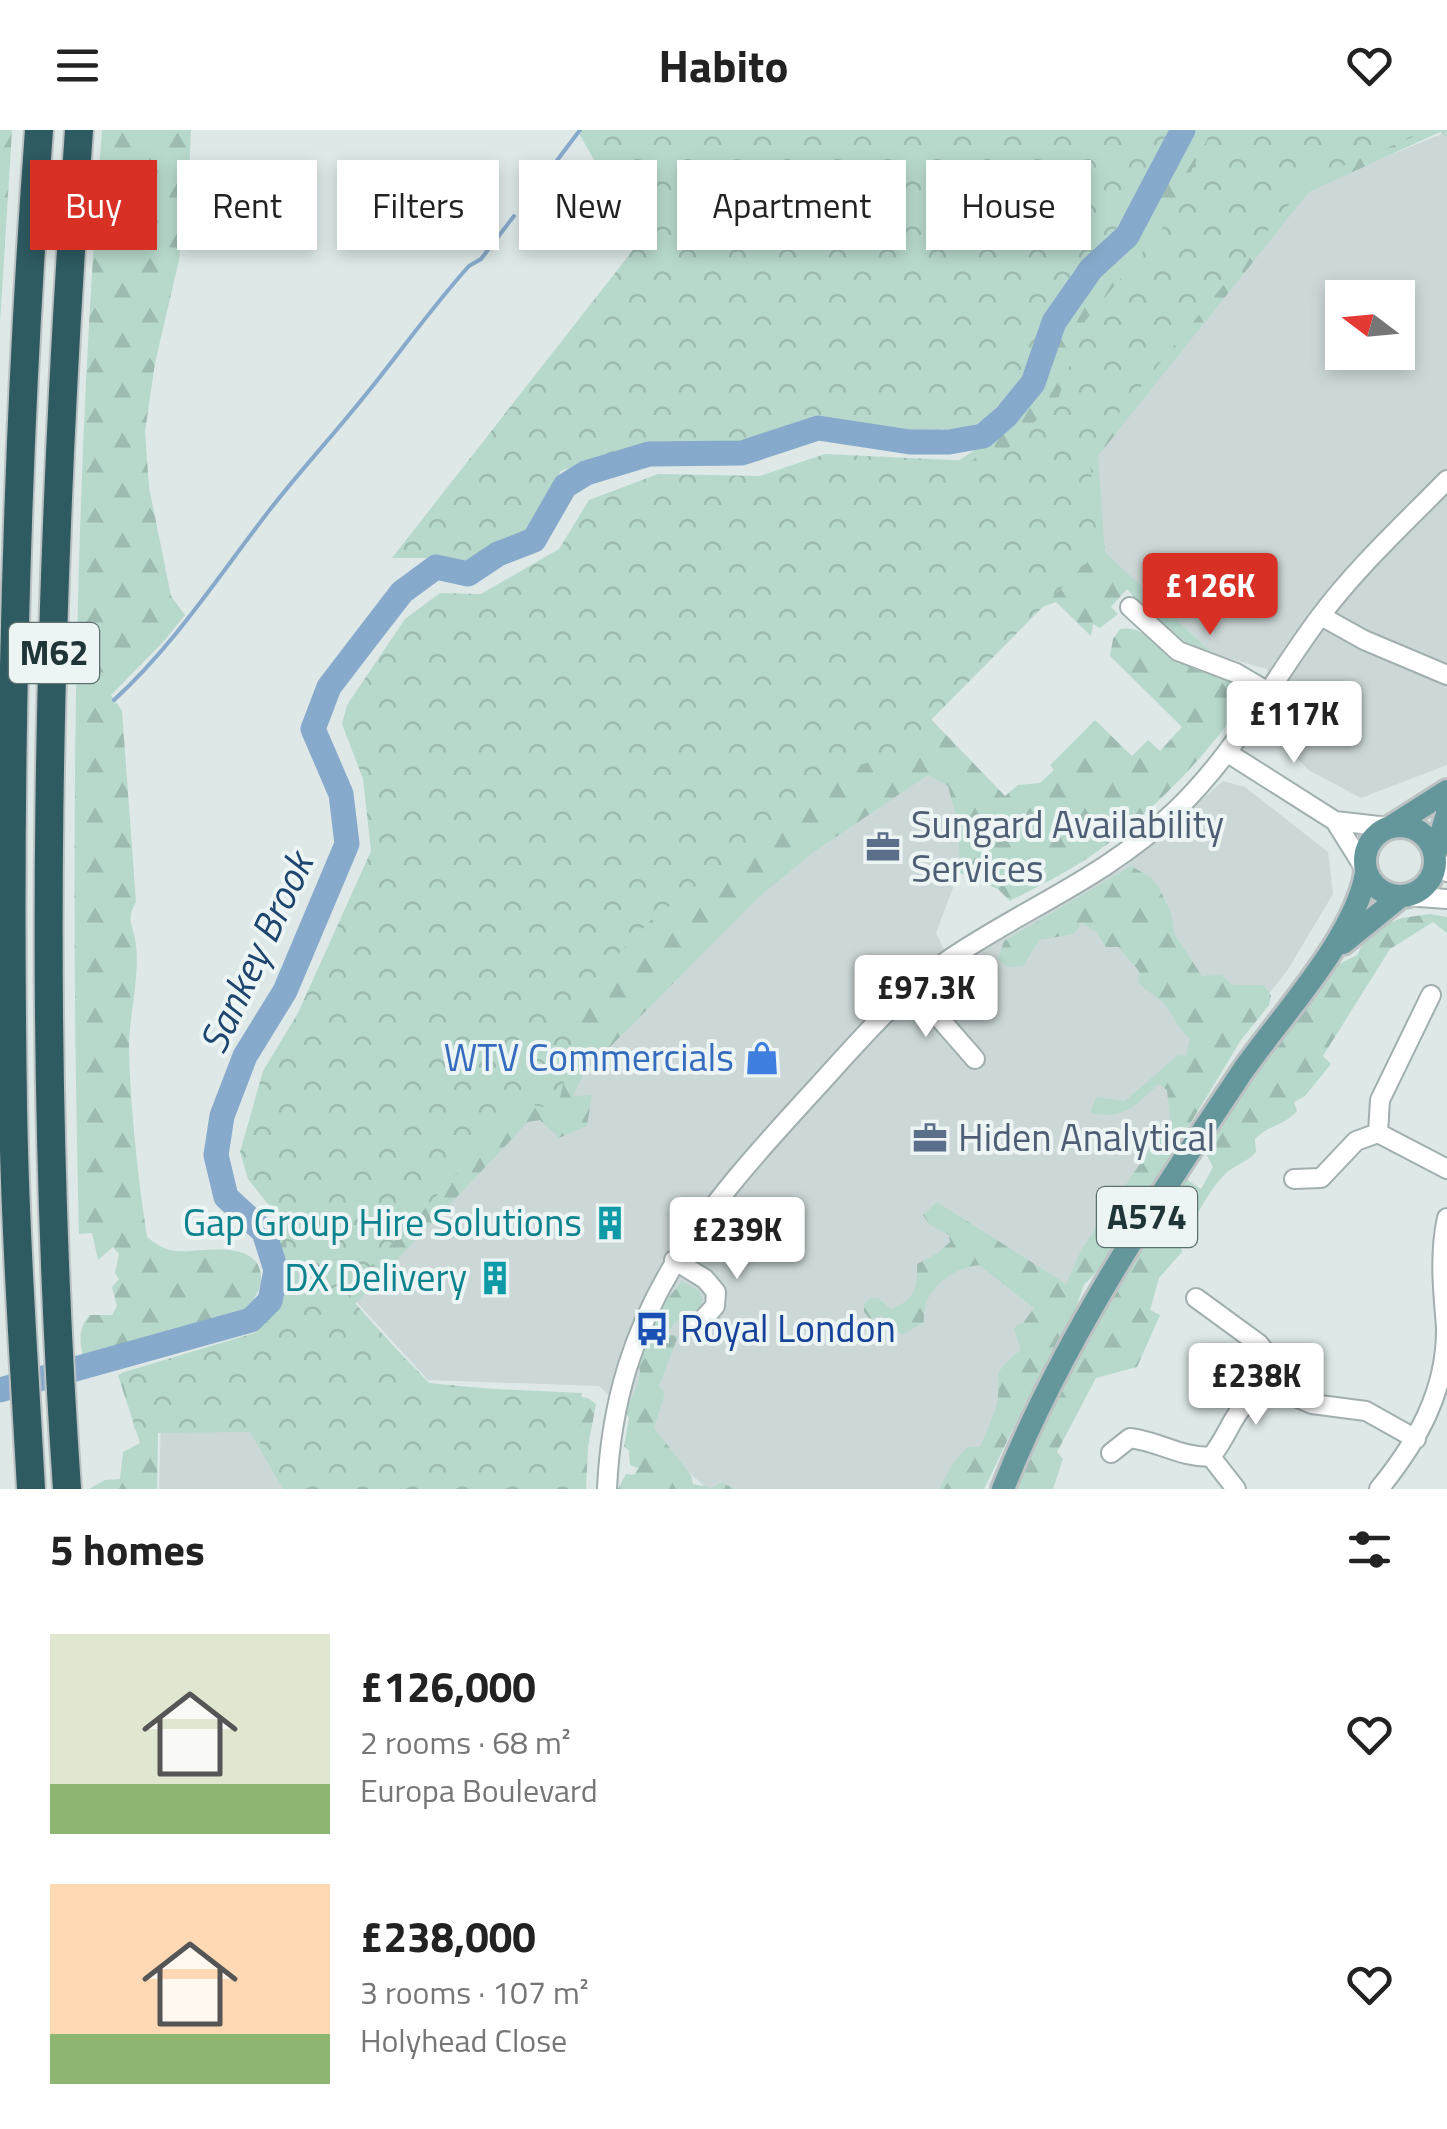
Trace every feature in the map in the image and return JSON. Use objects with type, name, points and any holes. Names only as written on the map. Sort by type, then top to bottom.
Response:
[{"type":"highway","name":"M62","points":[[30,1489],[13,1108],[13,740],[20,475],[40,130]]},
{"type":"highway","name":"M62","points":[[68,1489],[59,1362],[52,1143],[50,830],[57,529],[79,130]]},
{"type":"main road","name":"A574","points":[[1002,1489],[1067,1351],[1146,1220],[1358,903],[1366,871],[1366,848],[1379,832],[1447,792]]},
{"type":"main road","name":"A574","points":[[1322,962],[1431,878],[1439,861],[1447,814]]},
{"type":"main road","points":[[1390,827],[1414,828],[1424,834],[1439,861]]},
{"type":"main road","points":[[1366,871],[1380,890],[1403,896]]},
{"type":"street","points":[[607,1489],[610,1445],[625,1370],[649,1306],[701,1220],[784,1122],[913,988],[969,947],[1111,863],[1172,814],[1228,752],[1320,616],[1447,480]]},
{"type":"street","points":[[1130,607],[1178,651],[1236,673],[1270,693]]},
{"type":"street","points":[[1320,616],[1364,640],[1447,675]]},
{"type":"street","points":[[1228,752],[1335,821],[1366,871]]},
{"type":"street","points":[[1335,821],[1390,827]]},
{"type":"street","points":[[1403,896],[1447,899]]},
{"type":"street","points":[[913,988],[975,1059]]},
{"type":"street","points":[[1378,1133],[1380,1100],[1430,995]]},
{"type":"street","points":[[1294,1179],[1321,1178],[1356,1142],[1378,1133],[1447,1169]]},
{"type":"street","points":[[1379,1489],[1416,1439],[1438,1389],[1446,1327],[1442,1259],[1447,1218]]},
{"type":"street","points":[[674,1260],[705,1278],[716,1292],[715,1306],[699,1324]]},
{"type":"street","points":[[1196,1298],[1259,1344],[1270,1358],[1273,1387]]},
{"type":"street","points":[[1273,1387],[1312,1404],[1366,1411],[1416,1439]]},
{"type":"street","points":[[1210,1457],[1227,1436],[1239,1408],[1273,1387]]},
{"type":"street","points":[[1111,1453],[1130,1438],[1160,1442],[1182,1455],[1210,1457],[1236,1489]]},
{"type":"shaded area","points":[[1447,132],[1447,765],[1361,798],[1310,771],[1279,741],[1267,669],[1213,654],[1104,552],[1095,455],[1306,189]]},
{"type":"shaded area","points":[[905,762],[948,786],[958,825],[960,869],[936,933],[953,968],[1126,866],[1223,781],[1245,787],[1328,852],[1333,894],[1287,971],[1222,1052],[962,1489],[707,1489],[599,1386],[428,1380],[351,1296],[776,867]]},
{"type":"shaded area","points":[[161,1421],[250,1426],[283,1489],[159,1489]]},
{"type":"green space","points":[[0,130],[12,130],[0,324]]},
{"type":"green space","points":[[102,130],[191,130],[190,160],[177,160],[177,250],[180,250],[155,363],[145,432],[149,487],[171,596],[185,615],[111,695],[122,711],[136,902],[131,919],[137,958],[129,1053],[147,1237],[176,1251],[241,1252],[259,1267],[261,1281],[245,1316],[84,1361],[83,1325],[90,1315],[112,1315],[117,1306],[112,1287],[119,1279],[115,1273],[119,1254],[113,1247],[98,1260],[92,1233],[79,1234],[76,682],[92,268],[93,250],[157,250],[157,160],[100,160]]},
{"type":"green space","points":[[577,130],[1172,130],[1115,231],[1075,269],[1045,315],[1023,377],[978,428],[898,431],[819,419],[736,445],[646,444],[561,471],[526,531],[462,563],[392,558],[633,250],[657,250],[657,160],[593,158]]},
{"type":"green space","points":[[1169,130],[1447,130],[1447,137],[1440,132],[1309,192],[1098,456],[1105,552],[1213,654],[1165,629],[1127,589],[1111,607],[1118,614],[1100,628],[1093,624],[1091,636],[1056,602],[1034,610],[926,714],[1005,796],[1018,785],[1040,783],[1054,770],[1050,765],[1095,720],[1132,756],[1148,740],[1160,751],[1182,727],[1110,656],[1113,639],[1120,629],[1129,629],[1145,635],[1182,663],[1233,683],[1248,694],[1213,742],[1169,790],[1120,834],[1072,868],[1010,901],[998,889],[960,873],[958,825],[948,786],[928,775],[815,851],[761,895],[584,1073],[573,1096],[592,1095],[587,1126],[559,1138],[540,1120],[528,1122],[354,1305],[429,1383],[588,1398],[596,1404],[586,1489],[283,1489],[250,1432],[158,1433],[157,1489],[89,1489],[105,1480],[120,1479],[123,1452],[140,1443],[118,1375],[223,1347],[262,1327],[274,1310],[283,1285],[284,1259],[278,1240],[290,1231],[910,488],[972,452],[1014,410],[1064,324],[1051,301],[1069,275],[1091,280],[1102,270],[1095,257],[1120,231]]},
{"type":"green space","points":[[1212,130],[1430,130],[1309,180],[1089,450],[1098,551],[924,727],[914,749],[815,778],[746,848],[652,919],[587,986],[557,1110],[520,1102],[346,1293],[429,1386],[582,1393],[574,1489],[283,1489],[254,1430],[135,1430],[121,1373],[271,1328],[290,1275],[284,1224],[248,1179],[240,1152],[263,1071],[298,1013],[371,851],[363,779],[342,724],[347,705],[405,619],[440,593],[481,594],[559,549],[589,500],[658,474],[760,476],[825,454],[994,462],[1058,399],[1085,321],[1160,232]]},
{"type":"green space","points":[[1131,866],[1152,878],[1159,888],[1171,913],[1175,935],[1202,976],[1221,975],[1233,985],[1263,985],[1271,995],[1269,1005],[1241,1040],[1153,1185],[1124,1222],[1103,1265],[1084,1285],[1073,1316],[984,1489],[939,1489],[967,1447],[980,1447],[996,1407],[1000,1371],[1021,1350],[1014,1330],[1034,1308],[979,1265],[958,1271],[940,1283],[927,1300],[924,1322],[902,1335],[882,1316],[870,1319],[864,1304],[870,1298],[878,1298],[891,1309],[906,1301],[915,1287],[917,1264],[950,1242],[949,1235],[930,1225],[923,1215],[937,1202],[1066,1284],[1081,1250],[1170,1120],[1167,1090],[1159,1084],[1121,1113],[1090,1113],[1096,1097],[1125,1101],[1178,1055],[1186,1056],[1190,1038],[1163,1002],[1138,982],[1139,971],[1118,947],[1106,947],[1096,932],[1082,923],[1074,934],[1039,940],[1023,966],[1007,967],[998,959],[1004,941]]},
{"type":"green space","points":[[1430,914],[1447,917],[1447,933],[1433,922],[1390,949],[1323,1056],[1331,1064],[1305,1096],[1294,1102],[1297,1111],[1255,1139],[1256,1152],[1228,1172],[1212,1191],[1180,1243],[1182,1252],[1159,1278],[1150,1310],[1160,1315],[1137,1367],[1096,1378],[1057,1452],[1063,1459],[1053,1489],[1016,1489],[1057,1392],[1156,1217],[1183,1203],[1170,1192],[1183,1177],[1201,1189],[1213,1167],[1202,1146],[1301,1000],[1323,984],[1325,971],[1357,955],[1371,929],[1402,918]]},
{"type":"green space","points":[[682,1281],[699,1290],[703,1300],[698,1311],[673,1325],[668,1335],[678,1336],[659,1386],[665,1393],[654,1428],[691,1475],[693,1484],[712,1488],[721,1482],[735,1489],[618,1489],[626,1474],[634,1475],[638,1468],[630,1465],[629,1451],[624,1446],[629,1418],[625,1412],[636,1389],[638,1362],[658,1311]]},
{"type":"waterway","points":[[557,160],[580,130]]},
{"type":"waterway","name":"Sankey Brook","points":[[0,1390],[251,1320],[270,1301],[276,1270],[264,1232],[226,1197],[216,1155],[222,1116],[245,1056],[285,991],[347,844],[341,794],[313,729],[329,687],[402,592],[436,567],[468,574],[498,554],[534,540],[565,486],[586,473],[649,454],[742,453],[818,428],[910,442],[949,442],[983,436],[1006,416],[1033,383],[1054,322],[1091,269],[1127,236],[1183,130]]},
{"type":"waterway","points":[[114,700],[175,635],[441,298],[469,266],[481,259],[514,216]]},
{"type":"place","name":"Sungard Availability Services","points":[[883,847]]},
{"type":"place","name":"WTV Commercials","points":[[762,1058]]},
{"type":"place","name":"Hiden Analytical","points":[[930,1138]]},
{"type":"place","name":"Gap Group Hire Solutions","points":[[610,1223]]},
{"type":"place","name":"DX Delivery","points":[[495,1278]]},
{"type":"place","name":"Royal London","points":[[652,1329]]}]
